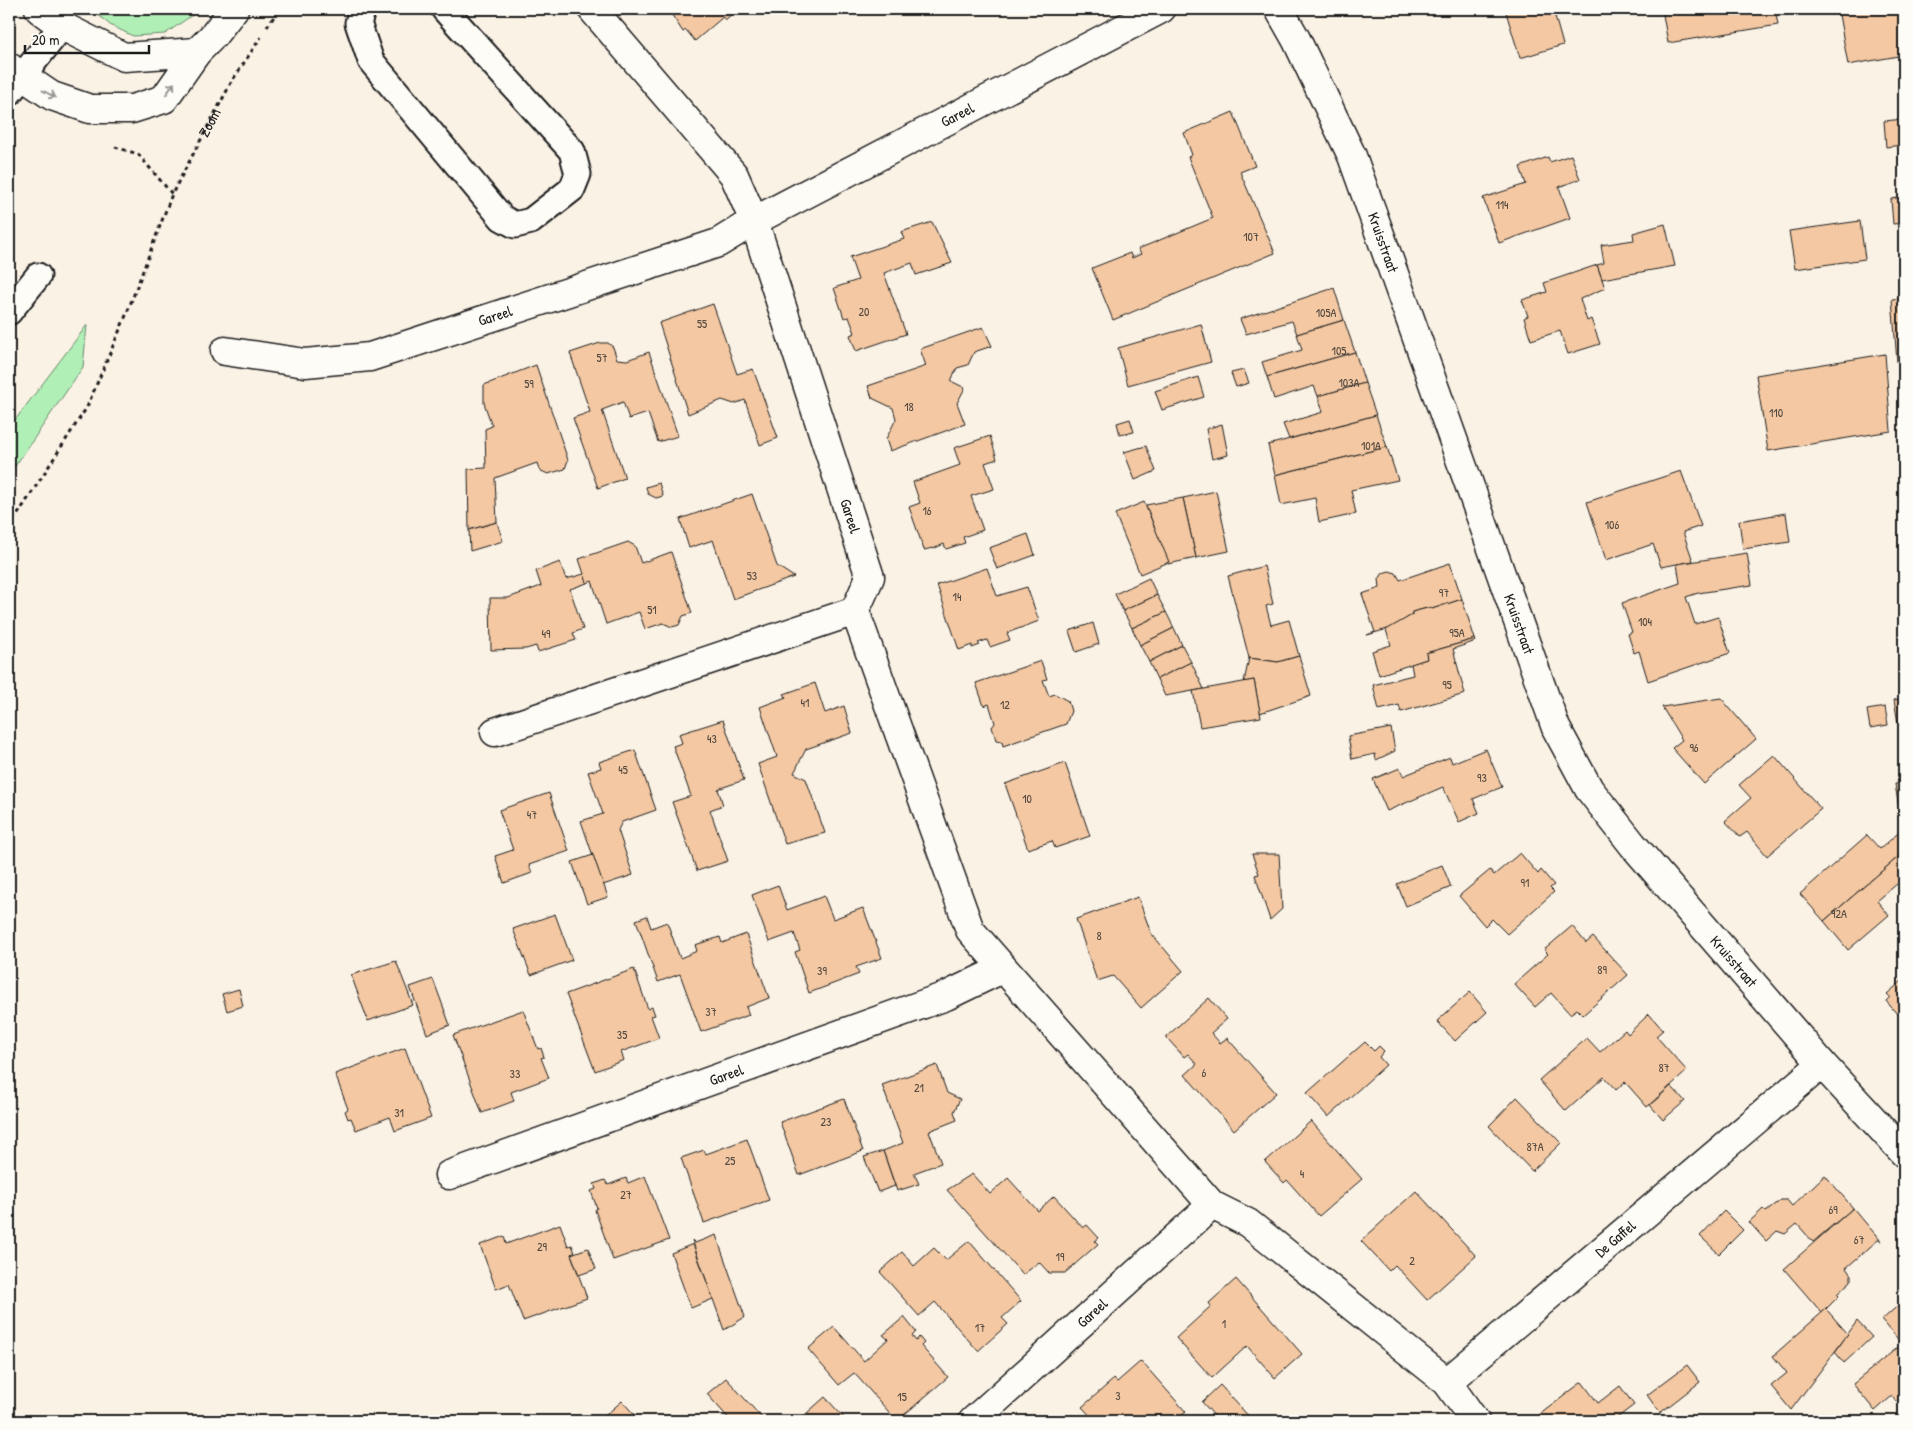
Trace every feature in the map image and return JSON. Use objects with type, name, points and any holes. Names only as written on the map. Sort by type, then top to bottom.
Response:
[{"type":"street","points":[[39,9],[62,26],[124,57],[197,52]]},
{"type":"street","points":[[13,79],[52,96],[90,109],[132,109],[164,99],[197,52],[214,36],[234,9]]},
{"type":"street","name":"Gareel","points":[[592,9],[734,175],[754,221],[870,577],[855,611]]},
{"type":"street","name":"Gareel","points":[[225,351],[305,363],[370,357],[718,243],[754,221],[1161,9]]},
{"type":"street","name":"Kruisstraat","points":[[1279,9],[1296,39],[1352,156],[1556,728],[1589,789],[1639,852],[1822,1064],[1904,1153]]},
{"type":"street","points":[[495,732],[855,611],[970,930],[1002,969],[1212,1205],[1248,1223],[1447,1382],[1475,1421]]},
{"type":"street","name":"Gareel","points":[[449,1175],[946,996],[1002,969]]},
{"type":"street","name":"De Gaffel","points":[[1447,1382],[1822,1064]]},
{"type":"street","name":"Gareel","points":[[973,1421],[1212,1205]]},
{"type":"lane","points":[[363,9],[358,23],[371,61],[502,218],[515,225],[531,221],[572,189],[578,174],[572,151],[444,9]]},
{"type":"lane","points":[[13,79],[62,26]]},
{"type":"lane","points":[[9,312],[38,276]]},
{"type":"path","name":"Zoom","points":[[9,528],[87,407],[127,313],[172,194],[232,81],[279,9]]},
{"type":"path","points":[[138,154],[172,194]]},
{"type":"green space","points":[[91,9],[201,9],[165,34],[133,36],[110,25]]},
{"type":"green space","points":[[87,325],[83,367],[9,475],[9,428]]},
{"type":"building","points":[[668,9],[738,9],[725,20],[723,17],[695,41],[686,30],[683,32]]},
{"type":"building","points":[[1505,9],[1553,9],[1563,45],[1520,58]]},
{"type":"building","points":[[1662,9],[1775,9],[1778,25],[1668,43]]},
{"type":"building","points":[[1838,9],[1904,9],[1904,55],[1848,65]]},
{"type":"building","points":[[1233,112],[1255,166],[1240,172],[1275,253],[1113,320],[1092,268],[1130,253],[1132,258],[1141,254],[1138,249],[1213,218],[1188,157],[1192,155],[1184,133]]},
{"type":"building","points":[[1904,119],[1904,171],[1902,145],[1886,147],[1884,121]]},
{"type":"building","points":[[1571,155],[1580,179],[1559,187],[1570,218],[1499,243],[1483,198],[1526,184],[1520,167],[1548,157],[1550,162]]},
{"type":"building","points":[[1904,197],[1904,223],[1893,224],[1891,199]]},
{"type":"building","points":[[1860,221],[1865,259],[1795,269],[1789,231]]},
{"type":"building","points":[[932,222],[952,263],[916,275],[912,263],[884,273],[906,334],[856,351],[850,335],[855,333],[849,317],[844,318],[834,288],[858,280],[850,257],[904,239],[901,232]]},
{"type":"building","points":[[1665,224],[1675,266],[1602,279],[1597,265],[1604,263],[1601,245],[1634,240],[1633,233]]},
{"type":"building","points":[[1597,265],[1605,288],[1580,299],[1587,321],[1591,319],[1600,344],[1568,354],[1560,331],[1531,340],[1524,318],[1528,316],[1522,300],[1547,292],[1544,283]]},
{"type":"building","points":[[1334,288],[1344,320],[1297,334],[1292,321],[1246,334],[1240,319]]},
{"type":"building","points":[[1904,298],[1904,362],[1897,362],[1892,299]]},
{"type":"building","points":[[713,304],[737,374],[753,369],[778,438],[760,445],[745,400],[734,404],[722,400],[688,414],[659,323]]},
{"type":"building","points":[[1344,320],[1355,352],[1267,377],[1262,362],[1302,350],[1297,334]]},
{"type":"building","points":[[1201,324],[1211,362],[1128,385],[1118,348]]},
{"type":"building","points":[[983,327],[992,346],[974,352],[968,365],[957,368],[951,381],[965,388],[957,403],[965,424],[890,451],[886,439],[896,419],[893,408],[872,398],[868,386],[926,366],[920,349]]},
{"type":"building","points":[[600,343],[608,343],[613,347],[617,359],[627,360],[649,352],[678,436],[658,442],[648,413],[629,419],[623,402],[602,410],[625,478],[598,488],[573,418],[590,412],[570,353]]},
{"type":"building","points":[[1355,352],[1365,383],[1318,396],[1314,386],[1274,399],[1267,377]]},
{"type":"building","points":[[1885,354],[1891,431],[1768,451],[1756,375]]},
{"type":"building","points":[[536,365],[568,460],[565,469],[548,474],[539,470],[537,463],[495,478],[497,522],[469,530],[468,469],[486,468],[485,429],[492,426],[484,403],[484,385]]},
{"type":"building","points":[[1244,370],[1249,383],[1236,387],[1231,373]]},
{"type":"building","points":[[1198,377],[1204,397],[1162,410],[1155,391]]},
{"type":"building","points":[[1365,383],[1376,415],[1289,439],[1283,424],[1323,412],[1318,396]]},
{"type":"building","points":[[1376,415],[1387,447],[1275,475],[1268,445]]},
{"type":"building","points":[[1130,419],[1134,432],[1120,435],[1117,423]]},
{"type":"building","points":[[1222,424],[1228,455],[1212,459],[1206,429]]},
{"type":"building","points":[[990,436],[997,459],[985,463],[994,489],[971,496],[983,530],[963,537],[965,543],[946,549],[944,544],[933,549],[924,550],[909,507],[920,503],[913,482],[960,465],[954,448]]},
{"type":"building","points":[[1146,446],[1156,471],[1135,480],[1124,452]]},
{"type":"building","points":[[1387,447],[1398,480],[1351,490],[1356,514],[1319,522],[1315,498],[1281,505],[1275,475]]},
{"type":"building","points":[[1681,471],[1701,526],[1683,532],[1693,561],[1661,567],[1653,544],[1606,560],[1587,502]]},
{"type":"building","points":[[659,483],[663,496],[656,498],[648,494],[646,487]]},
{"type":"building","points":[[1216,491],[1229,551],[1196,558],[1183,498]]},
{"type":"building","points":[[752,494],[777,566],[794,577],[733,599],[713,540],[689,548],[680,519]]},
{"type":"building","points":[[1183,498],[1196,558],[1168,564],[1146,505]]},
{"type":"building","points":[[1144,502],[1169,562],[1140,574],[1115,514]]},
{"type":"building","points":[[1786,513],[1790,542],[1743,549],[1739,521]]},
{"type":"building","points":[[497,522],[503,541],[470,551],[469,530]]},
{"type":"building","points":[[1028,534],[1035,555],[997,569],[989,548]]},
{"type":"building","points":[[628,542],[635,546],[641,563],[671,552],[692,613],[683,616],[679,625],[672,627],[663,623],[645,629],[639,612],[606,624],[592,581],[587,583],[579,559]]},
{"type":"building","points":[[1747,553],[1752,585],[1698,593],[1686,597],[1695,624],[1718,617],[1730,653],[1648,681],[1639,651],[1634,653],[1628,634],[1632,632],[1622,603],[1680,583],[1677,564]]},
{"type":"building","points":[[560,562],[566,579],[584,574],[587,583],[570,589],[583,629],[573,633],[576,640],[538,652],[536,646],[526,649],[491,650],[490,598],[508,598],[541,586],[536,571]]},
{"type":"building","points":[[1450,563],[1462,599],[1432,609],[1431,607],[1412,612],[1412,615],[1391,628],[1367,635],[1375,632],[1362,594],[1380,588],[1379,579],[1383,573],[1389,571],[1396,573],[1400,580]]},
{"type":"building","points":[[1264,566],[1273,604],[1266,606],[1271,625],[1289,620],[1299,656],[1278,662],[1249,658],[1228,576]]},
{"type":"building","points":[[987,568],[997,596],[1027,587],[1039,621],[1007,633],[1010,640],[990,647],[987,640],[978,643],[980,645],[972,648],[972,645],[959,650],[937,585]]},
{"type":"building","points":[[1149,578],[1157,595],[1123,611],[1115,594]]},
{"type":"building","points":[[1157,595],[1166,612],[1132,628],[1123,611]]},
{"type":"building","points":[[1462,599],[1475,639],[1426,653],[1427,659],[1379,675],[1372,651],[1391,645],[1386,630],[1412,615],[1412,612],[1431,607],[1432,609]]},
{"type":"building","points":[[1166,612],[1174,628],[1140,645],[1132,628]]},
{"type":"building","points":[[1093,623],[1099,644],[1076,652],[1069,631]]},
{"type":"building","points":[[1174,628],[1182,645],[1149,662],[1140,645]]},
{"type":"building","points":[[1475,639],[1476,641],[1453,649],[1465,694],[1401,712],[1399,705],[1379,710],[1373,685],[1413,675],[1411,664],[1427,659],[1426,653]]},
{"type":"building","points":[[1182,645],[1191,662],[1157,679],[1149,662]]},
{"type":"building","points":[[1299,656],[1311,696],[1260,713],[1254,680],[1244,682],[1249,658],[1278,662]]},
{"type":"building","points":[[1041,661],[1047,679],[1043,680],[1049,696],[1055,694],[1068,701],[1071,711],[1066,724],[1003,746],[1002,741],[996,740],[992,727],[995,723],[989,704],[984,706],[976,683]]},
{"type":"building","points":[[1191,662],[1204,689],[1165,696],[1157,679]]},
{"type":"building","points":[[1254,680],[1261,717],[1200,727],[1193,691]]},
{"type":"building","points":[[815,683],[825,713],[844,706],[852,733],[806,749],[794,773],[806,779],[825,833],[785,844],[758,764],[777,757],[760,707],[786,697],[784,694]]},
{"type":"building","points":[[1721,698],[1756,739],[1704,784],[1672,748],[1682,740],[1662,707]]},
{"type":"building","points":[[1904,698],[1904,722],[1898,723],[1894,700]]},
{"type":"building","points":[[1885,707],[1888,725],[1870,728],[1867,710]]},
{"type":"building","points":[[723,720],[744,780],[718,789],[723,805],[710,810],[728,861],[697,871],[672,802],[691,796],[673,746],[682,743],[679,734]]},
{"type":"building","points":[[1391,728],[1395,751],[1376,760],[1375,754],[1352,759],[1348,736]]},
{"type":"building","points":[[1486,749],[1502,787],[1473,799],[1479,813],[1459,822],[1443,787],[1387,811],[1373,779],[1400,768],[1403,776],[1450,757],[1452,763]]},
{"type":"building","points":[[635,750],[656,810],[622,822],[618,830],[633,875],[603,885],[581,821],[603,814],[588,772],[601,768],[599,762]]},
{"type":"building","points":[[1774,755],[1821,809],[1767,856],[1747,832],[1740,837],[1725,821],[1751,798],[1739,785]]},
{"type":"building","points":[[1065,763],[1090,836],[1055,848],[1052,841],[1028,849],[1005,784]]},
{"type":"building","points":[[1904,783],[1904,808],[1899,809],[1895,784]]},
{"type":"building","points":[[549,793],[569,851],[529,865],[532,873],[504,883],[495,856],[513,850],[499,810]]},
{"type":"building","points":[[1904,828],[1904,852],[1824,921],[1800,894],[1867,835],[1880,849]]},
{"type":"building","points":[[1904,852],[1904,878],[1877,901],[1889,915],[1848,950],[1824,921]]},
{"type":"building","points":[[1520,853],[1538,874],[1541,870],[1554,885],[1550,888],[1554,892],[1507,934],[1492,919],[1485,926],[1459,896],[1490,870],[1494,875]]},
{"type":"building","points":[[1252,854],[1279,854],[1282,909],[1270,920],[1255,875],[1259,874]]},
{"type":"building","points":[[593,855],[608,897],[587,904],[572,862]]},
{"type":"building","points":[[1442,865],[1451,887],[1406,906],[1397,884]]},
{"type":"building","points":[[778,885],[787,910],[824,896],[833,919],[863,908],[882,958],[856,967],[859,974],[809,993],[795,952],[800,950],[794,933],[769,942],[752,895]]},
{"type":"building","points":[[1138,897],[1151,933],[1183,971],[1141,1008],[1113,976],[1097,981],[1076,919]]},
{"type":"building","points":[[555,914],[572,960],[531,975],[513,929]]},
{"type":"building","points":[[647,916],[651,928],[667,922],[680,958],[697,951],[695,945],[720,937],[722,943],[746,934],[769,998],[746,1007],[749,1015],[701,1032],[680,974],[658,982],[636,920]]},
{"type":"building","points":[[1572,926],[1586,943],[1593,937],[1628,975],[1583,1015],[1577,1009],[1570,1014],[1551,993],[1535,1007],[1514,984],[1548,954],[1544,950]]},
{"type":"building","points":[[396,961],[413,1005],[368,1021],[351,975]]},
{"type":"building","points":[[634,969],[648,1009],[652,1007],[655,1015],[651,1016],[659,1038],[621,1052],[624,1060],[595,1071],[566,994]]},
{"type":"building","points":[[433,979],[450,1025],[427,1034],[410,987]]},
{"type":"building","points":[[1904,979],[1904,1014],[1901,1010],[1897,1014],[1886,1001],[1890,997],[1887,994]]},
{"type":"building","points":[[239,989],[243,1006],[227,1011],[222,994]]},
{"type":"building","points":[[1470,992],[1487,1012],[1455,1041],[1437,1021]]},
{"type":"building","points":[[1209,998],[1227,1019],[1211,1033],[1220,1043],[1227,1038],[1276,1093],[1234,1130],[1185,1075],[1197,1064],[1188,1054],[1184,1057],[1166,1037]]},
{"type":"building","points":[[523,1010],[538,1049],[541,1048],[544,1057],[541,1058],[549,1078],[511,1092],[514,1101],[482,1113],[453,1035]]},
{"type":"building","points":[[1649,1014],[1663,1030],[1656,1036],[1687,1071],[1647,1107],[1625,1082],[1616,1090],[1604,1077],[1566,1111],[1539,1080],[1587,1038],[1600,1052],[1625,1030],[1628,1034]]},
{"type":"building","points":[[1365,1042],[1374,1051],[1379,1046],[1384,1051],[1379,1057],[1386,1065],[1328,1117],[1307,1093]]},
{"type":"building","points":[[405,1048],[431,1118],[395,1131],[390,1117],[356,1130],[351,1118],[348,1119],[345,1111],[348,1109],[335,1074]]},
{"type":"building","points":[[937,1065],[947,1093],[960,1099],[954,1112],[957,1120],[929,1131],[941,1163],[914,1173],[919,1184],[897,1191],[883,1151],[903,1143],[882,1085]]},
{"type":"building","points":[[1671,1086],[1685,1101],[1663,1120],[1650,1105]]},
{"type":"building","points":[[1517,1097],[1561,1143],[1532,1171],[1489,1126]]},
{"type":"building","points":[[844,1099],[863,1151],[799,1175],[780,1122]]},
{"type":"building","points":[[1311,1121],[1362,1179],[1319,1216],[1287,1180],[1284,1183],[1265,1162]]},
{"type":"building","points":[[747,1139],[769,1200],[704,1223],[681,1158],[704,1150],[706,1154]]},
{"type":"building","points":[[883,1151],[895,1186],[878,1192],[864,1157]]},
{"type":"building","points":[[972,1174],[990,1194],[1008,1178],[1038,1211],[1054,1196],[1083,1228],[1087,1225],[1099,1238],[1095,1241],[1098,1244],[1065,1273],[1049,1273],[1039,1262],[1023,1275],[947,1190]]},
{"type":"building","points":[[1825,1175],[1853,1208],[1813,1242],[1797,1224],[1785,1234],[1777,1231],[1766,1241],[1749,1222],[1763,1209],[1766,1212],[1781,1200],[1787,1200],[1792,1206]]},
{"type":"building","points":[[645,1176],[669,1240],[613,1260],[595,1210],[597,1208],[591,1191],[596,1189],[594,1184],[605,1180],[608,1185],[626,1178],[628,1183]]},
{"type":"building","points":[[1416,1191],[1476,1256],[1427,1300],[1395,1265],[1389,1271],[1361,1241]]},
{"type":"building","points":[[1853,1208],[1881,1241],[1878,1240],[1846,1268],[1851,1275],[1851,1281],[1837,1294],[1839,1296],[1822,1313],[1784,1269]]},
{"type":"building","points":[[1724,1211],[1743,1230],[1719,1254],[1700,1236]]},
{"type":"building","points":[[560,1224],[568,1246],[572,1245],[575,1253],[571,1254],[587,1298],[523,1321],[509,1284],[496,1289],[480,1245],[504,1236],[506,1244]]},
{"type":"building","points":[[716,1235],[745,1317],[724,1330],[692,1240],[695,1243]]},
{"type":"building","points":[[969,1241],[1021,1301],[1002,1318],[1008,1324],[978,1351],[935,1302],[919,1316],[880,1272],[902,1252],[914,1266],[934,1248],[946,1260]]},
{"type":"building","points":[[693,1244],[713,1299],[691,1308],[671,1253]]},
{"type":"building","points":[[588,1248],[596,1269],[579,1275],[571,1254]]},
{"type":"building","points":[[1236,1279],[1302,1354],[1275,1378],[1247,1346],[1212,1378],[1176,1338],[1211,1306],[1209,1303]]},
{"type":"building","points":[[1904,1300],[1904,1395],[1896,1402],[1892,1396],[1875,1411],[1853,1384],[1902,1344],[1882,1320]]},
{"type":"building","points":[[1826,1309],[1848,1334],[1791,1410],[1771,1386],[1787,1373],[1773,1356]]},
{"type":"building","points":[[904,1317],[916,1332],[912,1336],[916,1341],[919,1337],[924,1343],[921,1346],[948,1377],[897,1421],[854,1373],[839,1385],[808,1349],[834,1327],[864,1361],[888,1339],[883,1335]]},
{"type":"building","points":[[1857,1321],[1872,1337],[1844,1363],[1835,1352]]},
{"type":"building","points":[[1141,1361],[1186,1412],[1175,1421],[1095,1421],[1082,1407],[1114,1379],[1117,1382]]},
{"type":"building","points":[[1687,1365],[1700,1382],[1660,1413],[1647,1395]]},
{"type":"building","points":[[726,1378],[763,1419],[761,1421],[731,1421],[707,1394]]},
{"type":"building","points":[[1582,1382],[1598,1403],[1620,1386],[1634,1405],[1613,1421],[1544,1421],[1539,1415]]},
{"type":"building","points":[[1220,1385],[1253,1421],[1219,1421],[1202,1402]]},
{"type":"building","points":[[825,1397],[847,1421],[798,1421]]},
{"type":"building","points":[[622,1401],[640,1421],[599,1421]]},
{"type":"building","points":[[1904,1409],[1904,1421],[1895,1421],[1894,1419]]}]
